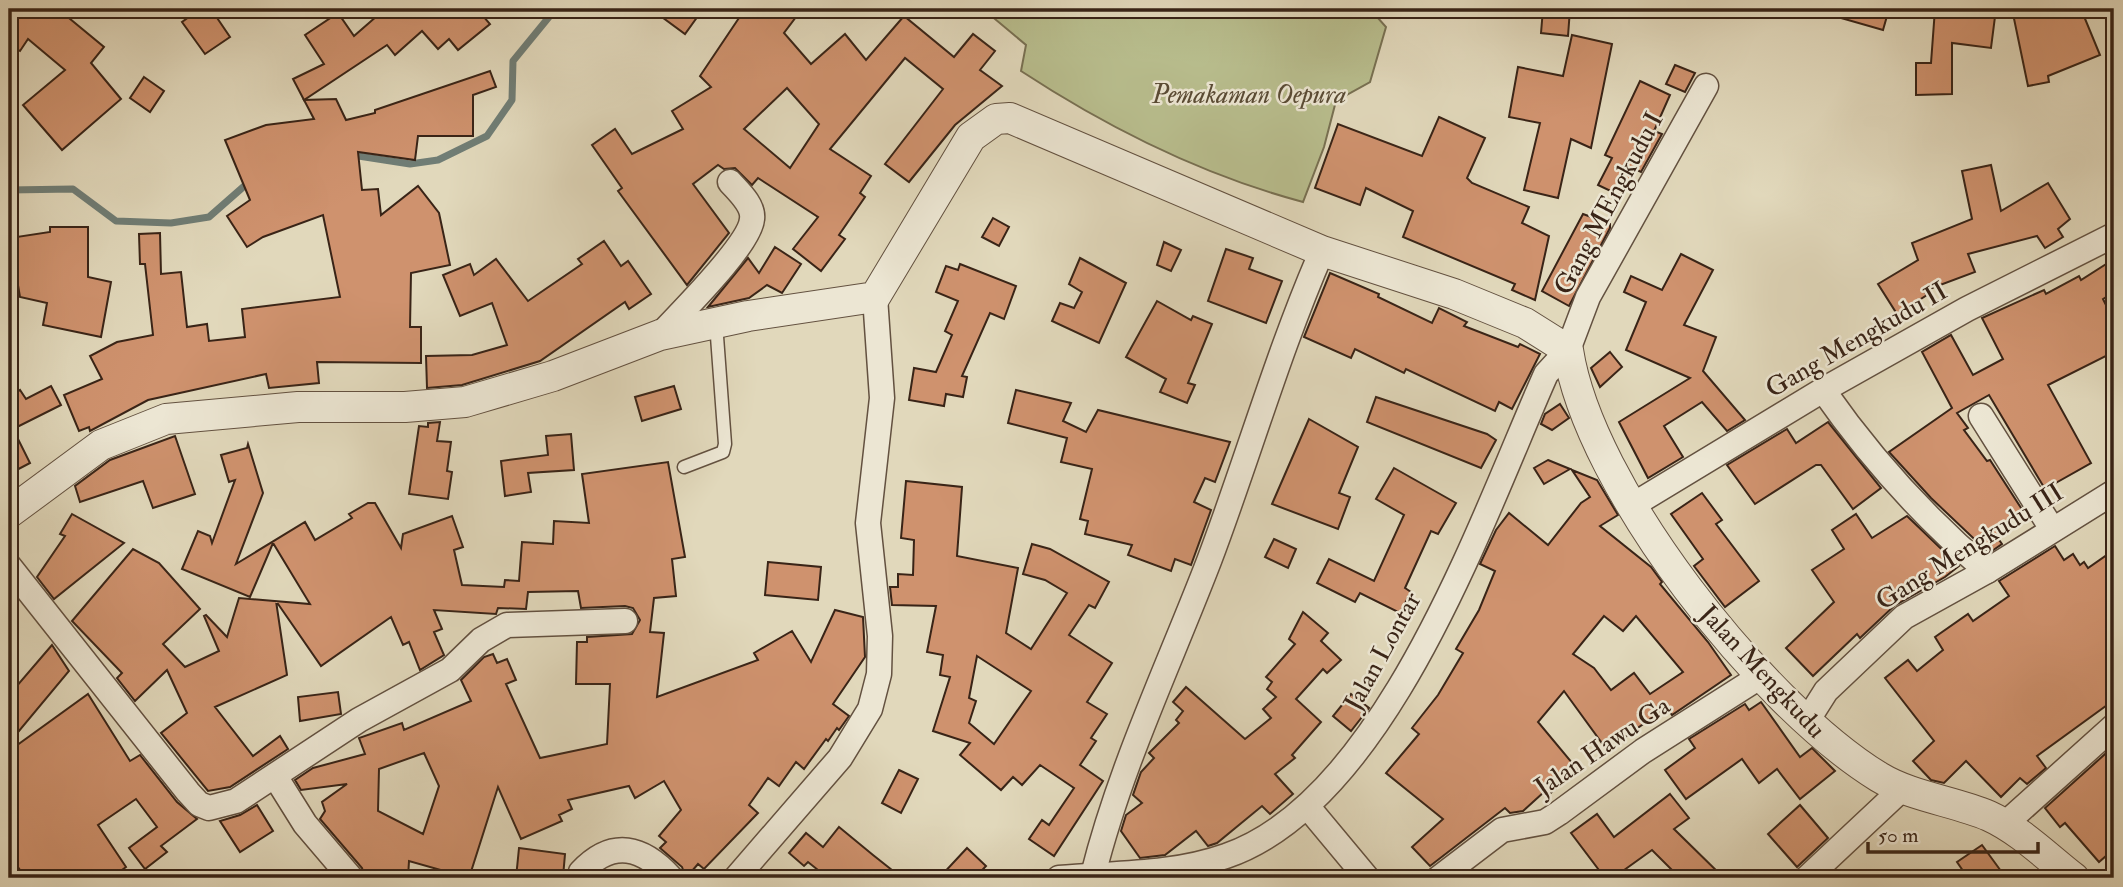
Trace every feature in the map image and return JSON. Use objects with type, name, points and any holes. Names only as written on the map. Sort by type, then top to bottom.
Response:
[{"type":"street","name":"Gang MEngkudu I","points":[[1568,351],[1588,297],[1706,86]]},
{"type":"street","points":[[736,878],[840,758],[870,709],[879,674],[880,636],[868,523],[882,398],[875,297],[971,137],[996,119],[1022,121],[1322,251],[1478,304],[1525,323],[1568,351]]},
{"type":"street","points":[[660,335],[730,257],[747,234],[752,218],[751,210],[730,182]]},
{"type":"street","name":"Gang Mengkudu II","points":[[1633,505],[1823,390],[1967,309],[2114,234]]},
{"type":"street","points":[[1093,875],[1106,822],[1127,763],[1171,661],[1214,547],[1261,407],[1322,251]]},
{"type":"street","points":[[9,513],[102,444],[146,425],[181,417],[256,410],[405,407],[465,402],[553,376],[660,335],[875,297]]},
{"type":"street","name":"Jalan Mengkudu","points":[[1568,351],[1573,381],[1596,437],[1651,541],[1761,676],[1838,750],[1882,779],[2005,824],[2074,878]]},
{"type":"street","name":"Jalan Lontar","points":[[1059,878],[1171,870],[1227,856],[1258,842],[1307,806],[1351,759],[1391,707],[1448,596],[1546,374],[1568,351]]},
{"type":"street","points":[[1823,390],[1842,418],[1904,490],[1987,571]]},
{"type":"street","points":[[1981,416],[2052,529]]},
{"type":"street","name":"Gang Mengkudu III","points":[[1807,721],[1826,691],[1904,617],[1987,571],[2114,492]]},
{"type":"street","points":[[9,566],[199,804],[209,808],[221,807],[275,776],[359,720],[450,670],[494,630],[507,625],[625,621]]},
{"type":"street","name":"Jalan Hawu Ga","points":[[1439,878],[1502,830],[1545,821],[1559,813],[1643,751],[1761,676]]},
{"type":"street","points":[[2005,824],[2114,726]]},
{"type":"street","points":[[275,776],[304,824],[351,878]]},
{"type":"street","points":[[1807,878],[1903,788]]},
{"type":"street","points":[[1307,806],[1367,878]]},
{"type":"street","points":[[581,872],[593,859],[613,851],[630,851],[654,859],[671,878]]},
{"type":"lane","points":[[684,467],[717,456],[723,452],[725,444],[716,323]]},
{"type":"green space","name":"Pemakaman Oepura","points":[[983,9],[1370,9],[1386,27],[1370,82],[1336,101],[1324,147],[1303,202],[1192,164],[1122,130],[1054,92],[1021,71],[1026,45]]},
{"type":"building","points":[[9,9],[58,9],[104,47],[91,63],[121,99],[62,150],[23,105],[65,70],[28,39],[20,51],[9,44]]},
{"type":"building","points":[[200,9],[211,9],[230,37],[205,54],[182,22]]},
{"type":"building","points":[[385,9],[477,9],[490,24],[458,50],[449,39],[438,49],[422,31],[395,55],[387,45],[304,100],[293,79],[324,64],[305,35],[338,13],[354,36]]},
{"type":"building","points":[[651,9],[703,9],[685,34]]},
{"type":"building","points":[[745,9],[802,9],[784,33],[811,64],[845,34],[866,60],[904,16],[954,57],[973,34],[995,51],[980,70],[1002,86],[955,125],[909,182],[885,164],[943,89],[905,58],[830,149],[871,176],[860,193],[865,197],[839,235],[845,239],[821,271],[793,249],[818,217],[758,178],[752,185],[735,168],[724,169],[718,165],[693,184],[729,233],[687,285],[618,191],[622,188],[592,145],[615,129],[632,154],[683,129],[672,111],[711,87],[700,76]],"holes":[[[787,88],[819,124],[790,168],[744,129]]]},
{"type":"building","points":[[1543,9],[1570,9],[1568,36],[1541,33]]},
{"type":"building","points":[[1827,9],[1889,9],[1883,30],[1827,14]]},
{"type":"building","points":[[1935,9],[1996,9],[1991,48],[1952,43],[1952,94],[1916,95],[1916,63],[1931,63]]},
{"type":"building","points":[[2012,9],[2081,9],[2100,55],[2048,76],[2049,82],[2028,86]]},
{"type":"building","points":[[1572,35],[1612,44],[1591,148],[1571,139],[1558,198],[1524,190],[1540,123],[1509,117],[1518,67],[1563,76]]},
{"type":"building","points":[[1675,65],[1695,73],[1685,92],[1666,84]]},
{"type":"building","points":[[490,71],[496,87],[473,95],[473,136],[418,136],[415,160],[358,152],[362,190],[378,189],[381,215],[418,186],[439,213],[450,265],[411,273],[410,327],[421,327],[421,363],[317,362],[319,383],[269,388],[266,374],[148,400],[90,431],[89,427],[79,431],[64,395],[102,379],[90,356],[117,342],[153,335],[145,264],[140,264],[139,234],[160,233],[161,274],[181,272],[187,327],[207,324],[209,341],[245,337],[242,309],[340,297],[323,215],[263,237],[247,247],[227,216],[250,200],[225,140],[266,125],[314,119],[304,100],[336,99],[346,120],[375,113],[375,110]]},
{"type":"building","points":[[144,77],[164,91],[150,112],[130,98]]},
{"type":"building","points":[[1640,81],[1670,95],[1654,131],[1662,134],[1641,172],[1635,169],[1621,196],[1598,185],[1612,158],[1605,155]]},
{"type":"building","points":[[1439,117],[1485,138],[1467,178],[1472,183],[1529,207],[1522,223],[1549,236],[1535,300],[1512,290],[1515,284],[1403,237],[1413,211],[1366,188],[1360,205],[1315,188],[1338,124],[1422,156]]},
{"type":"building","points":[[1991,165],[2001,211],[2048,183],[2070,219],[2058,229],[2063,237],[2045,248],[2037,236],[1968,254],[1975,272],[1924,291],[1927,295],[1897,314],[1878,284],[1918,260],[1912,243],[1972,219],[1962,171]]},
{"type":"building","points":[[1583,214],[1610,224],[1610,228],[1569,306],[1542,291]]},
{"type":"building","points":[[993,218],[1009,227],[999,246],[982,237]]},
{"type":"building","points":[[50,227],[88,227],[88,277],[111,282],[101,337],[43,325],[47,303],[20,297],[10,238],[50,232]]},
{"type":"building","points":[[604,241],[621,266],[628,261],[651,294],[629,309],[625,302],[540,361],[462,385],[427,388],[426,356],[472,355],[507,345],[492,303],[460,316],[443,275],[470,264],[474,275],[496,259],[528,301],[582,264],[578,259]]},
{"type":"building","points":[[1164,242],[1181,250],[1171,271],[1157,265]]},
{"type":"building","points":[[775,247],[801,264],[782,293],[767,285],[749,298],[708,307],[748,258],[759,273]]},
{"type":"building","points":[[1226,249],[1253,258],[1249,269],[1282,281],[1266,323],[1208,301]]},
{"type":"building","points":[[1681,254],[1713,270],[1684,325],[1716,337],[1703,371],[1745,420],[1727,431],[1702,402],[1664,426],[1683,457],[1648,478],[1619,422],[1690,378],[1626,350],[1646,302],[1624,292],[1631,276],[1662,290]]},
{"type":"building","points":[[1080,258],[1126,283],[1099,343],[1052,321],[1060,303],[1074,308],[1082,292],[1069,284]]},
{"type":"building","points":[[2114,259],[2114,292],[2103,299],[2114,321],[2114,352],[2048,385],[2091,463],[2045,489],[1989,395],[1957,413],[1968,428],[1964,430],[1987,461],[1990,460],[2023,511],[2002,526],[2006,531],[1997,537],[2002,544],[1989,553],[1931,498],[1889,452],[1952,408],[1922,352],[1951,335],[1973,375],[2003,359],[1982,318],[2044,290],[2046,294],[2079,276],[2081,280]]},
{"type":"building","points":[[960,264],[1016,286],[1004,319],[990,313],[962,376],[967,377],[963,397],[946,394],[944,406],[909,400],[914,368],[936,372],[952,335],[945,331],[958,301],[936,292],[946,266],[958,270]]},
{"type":"building","points":[[1330,273],[1379,294],[1378,297],[1432,323],[1439,308],[1467,322],[1464,326],[1518,347],[1520,344],[1540,354],[1512,409],[1499,402],[1495,411],[1406,369],[1404,373],[1355,349],[1351,358],[1304,337]]},
{"type":"building","points":[[1157,301],[1191,320],[1193,316],[1212,324],[1188,383],[1195,385],[1187,403],[1160,392],[1166,379],[1126,357]]},
{"type":"building","points":[[1610,352],[1622,367],[1600,387],[1591,368]]},
{"type":"building","points":[[51,386],[61,405],[13,429],[30,463],[9,474],[9,398],[20,390],[26,399]]},
{"type":"building","points":[[674,386],[681,409],[642,421],[635,397]]},
{"type":"building","points":[[1016,390],[1071,403],[1063,421],[1086,432],[1098,410],[1230,442],[1215,482],[1205,478],[1194,502],[1211,510],[1191,565],[1175,559],[1171,571],[1128,555],[1132,545],[1085,534],[1088,521],[1080,519],[1092,469],[1061,462],[1067,438],[1008,423]]},
{"type":"building","points":[[1376,397],[1487,434],[1496,440],[1481,468],[1367,422]]},
{"type":"building","points":[[1560,404],[1569,418],[1552,430],[1541,424],[1545,414]]},
{"type":"building","points":[[1309,419],[1358,447],[1339,493],[1350,497],[1338,529],[1272,504]]},
{"type":"building","points":[[440,422],[437,441],[451,442],[447,471],[452,472],[448,499],[409,494],[419,426],[428,427],[428,423]]},
{"type":"building","points":[[1828,422],[1881,488],[1853,509],[1821,465],[1816,465],[1755,504],[1727,465],[1787,429],[1796,443]]},
{"type":"building","points":[[571,434],[574,470],[528,473],[531,492],[505,496],[501,461],[548,455],[546,436]]},
{"type":"building","points":[[175,436],[195,494],[153,508],[143,481],[80,502],[75,486],[110,460]]},
{"type":"building","points":[[248,444],[263,493],[236,564],[305,522],[315,540],[352,518],[349,514],[368,503],[375,503],[401,548],[403,534],[452,516],[463,547],[454,550],[462,585],[504,587],[505,580],[519,581],[522,542],[553,544],[554,521],[589,523],[582,474],[668,462],[685,557],[672,559],[676,596],[654,598],[650,632],[664,633],[657,697],[758,660],[754,653],[792,631],[811,662],[835,610],[863,617],[865,657],[833,704],[849,716],[828,741],[826,739],[804,769],[796,762],[779,786],[768,778],[749,805],[758,813],[704,869],[698,864],[686,878],[682,867],[660,848],[666,842],[659,836],[681,810],[664,781],[635,798],[629,786],[568,800],[572,809],[559,815],[562,821],[521,839],[498,787],[469,878],[409,861],[408,878],[365,878],[362,868],[320,819],[325,811],[322,802],[347,784],[301,790],[295,780],[313,768],[365,754],[359,738],[402,723],[404,730],[471,701],[461,680],[484,657],[493,654],[497,663],[507,659],[516,680],[506,684],[540,758],[607,744],[610,684],[576,684],[577,642],[587,642],[587,637],[632,634],[640,620],[633,608],[625,606],[581,608],[578,591],[528,592],[526,609],[498,608],[496,614],[434,610],[442,629],[434,632],[444,655],[420,670],[409,642],[403,645],[391,617],[321,666],[276,601],[310,604],[273,543],[250,597],[182,569],[198,531],[210,536],[212,543],[235,480],[229,482],[221,455],[247,448]],"holes":[[[424,753],[439,786],[423,834],[378,811],[379,769]]]},
{"type":"building","points":[[1548,460],[1570,469],[1544,484],[1534,468]]},
{"type":"building","points":[[1394,468],[1456,503],[1438,534],[1431,531],[1405,588],[1411,592],[1400,613],[1360,593],[1355,602],[1317,583],[1329,559],[1374,581],[1404,515],[1376,499]]},
{"type":"building","points":[[1572,470],[1597,480],[1618,515],[1600,526],[1651,567],[1662,582],[1660,584],[1708,642],[1731,675],[1672,715],[1667,707],[1607,750],[1564,691],[1538,722],[1578,770],[1547,796],[1544,792],[1523,811],[1510,813],[1505,808],[1430,866],[1412,847],[1443,819],[1386,773],[1419,734],[1412,728],[1438,695],[1463,653],[1456,649],[1479,610],[1495,571],[1480,564],[1496,530],[1509,513],[1548,545],[1581,503],[1590,497]],"holes":[[[1604,616],[1623,631],[1636,616],[1683,672],[1650,694],[1634,673],[1611,690],[1594,668],[1573,654]]]},
{"type":"building","points":[[906,481],[962,487],[957,556],[1018,568],[1006,633],[1031,649],[1067,593],[1045,580],[1023,574],[1032,544],[1050,549],[1109,582],[1095,608],[1089,605],[1069,635],[1112,663],[1087,702],[1107,714],[1091,738],[1096,741],[1080,765],[1103,781],[1054,856],[1029,839],[1042,820],[1049,825],[1074,788],[1040,765],[1022,785],[1013,777],[1001,790],[960,755],[970,743],[933,731],[950,677],[940,675],[943,655],[927,652],[936,606],[892,605],[890,587],[898,587],[898,574],[913,575],[914,540],[901,538]],"holes":[[[977,656],[1031,691],[994,744],[969,723],[976,701],[969,698]]]},
{"type":"building","points":[[1702,493],[1722,520],[1716,524],[1759,581],[1725,607],[1694,566],[1703,559],[1671,514]]},
{"type":"building","points":[[72,514],[124,543],[54,599],[37,577],[65,536],[60,534]]},
{"type":"building","points":[[1856,514],[1872,538],[1907,516],[1959,566],[1894,606],[1860,638],[1857,634],[1813,676],[1786,648],[1834,602],[1812,570],[1844,549],[1832,530]]},
{"type":"building","points":[[1274,539],[1296,549],[1288,568],[1265,557]]},
{"type":"building","points":[[2055,546],[2064,560],[2073,554],[2080,565],[2084,562],[2088,568],[2114,550],[2114,700],[2037,756],[2046,768],[2027,784],[2020,778],[2001,797],[1966,761],[1944,783],[1931,780],[1913,761],[1934,741],[1885,678],[1908,660],[1917,671],[1943,650],[1935,637],[1968,614],[1973,621],[2009,596],[1999,581]]},
{"type":"building","points":[[133,549],[159,563],[200,609],[163,644],[185,667],[219,651],[204,616],[227,637],[239,598],[276,601],[287,675],[215,707],[253,756],[280,736],[288,749],[230,787],[208,791],[161,733],[187,713],[167,670],[135,701],[117,678],[122,673],[72,621]]},
{"type":"building","points":[[768,562],[821,567],[818,600],[765,595]]},
{"type":"building","points":[[1303,612],[1328,633],[1321,641],[1341,660],[1327,673],[1323,669],[1296,699],[1321,722],[1292,755],[1295,758],[1275,774],[1293,794],[1270,814],[1262,806],[1217,843],[1208,846],[1196,831],[1165,855],[1140,858],[1121,831],[1126,815],[1142,803],[1133,795],[1141,772],[1154,758],[1149,753],[1179,723],[1176,720],[1183,711],[1173,702],[1186,687],[1245,739],[1271,718],[1263,709],[1276,697],[1267,689],[1272,682],[1266,677],[1295,644],[1289,639]]},
{"type":"building","points":[[52,645],[69,671],[9,743],[9,695]]},
{"type":"building","points":[[338,692],[341,714],[300,721],[298,697]]},
{"type":"building","points":[[88,694],[130,761],[140,755],[177,802],[197,819],[161,846],[167,852],[145,869],[129,848],[157,827],[136,799],[98,825],[126,867],[111,878],[26,878],[9,855],[9,751]]},
{"type":"building","points":[[1351,694],[1369,708],[1351,731],[1333,716]]},
{"type":"building","points":[[1761,702],[1800,757],[1812,748],[1835,771],[1800,799],[1777,769],[1759,783],[1742,759],[1686,799],[1665,770],[1695,748],[1689,739],[1745,704],[1749,710]]},
{"type":"building","points":[[2114,746],[2114,849],[2099,862],[2065,823],[2060,827],[2045,808]]},
{"type":"building","points":[[899,770],[918,779],[901,813],[882,803]]},
{"type":"building","points":[[1670,794],[1689,818],[1674,829],[1724,878],[1680,878],[1652,850],[1613,878],[1605,878],[1571,833],[1597,814],[1614,837]]},
{"type":"building","points":[[257,805],[273,831],[240,852],[220,821],[240,815]]},
{"type":"building","points":[[1800,805],[1828,838],[1797,867],[1768,834]]},
{"type":"building","points":[[839,827],[902,878],[828,878],[808,862],[804,866],[789,853],[806,833],[823,847]]},
{"type":"building","points":[[1982,845],[2006,878],[1968,878],[1957,862]]},
{"type":"building","points":[[519,848],[565,854],[563,877],[516,878]]},
{"type":"building","points":[[967,848],[986,866],[975,878],[939,878]]},
{"type":"waterway","points":[[352,155],[410,164],[438,160],[487,136],[512,100],[513,61],[549,17],[552,9]]},
{"type":"waterway","points":[[9,190],[73,189],[116,221],[171,223],[209,217],[250,181]]}]
